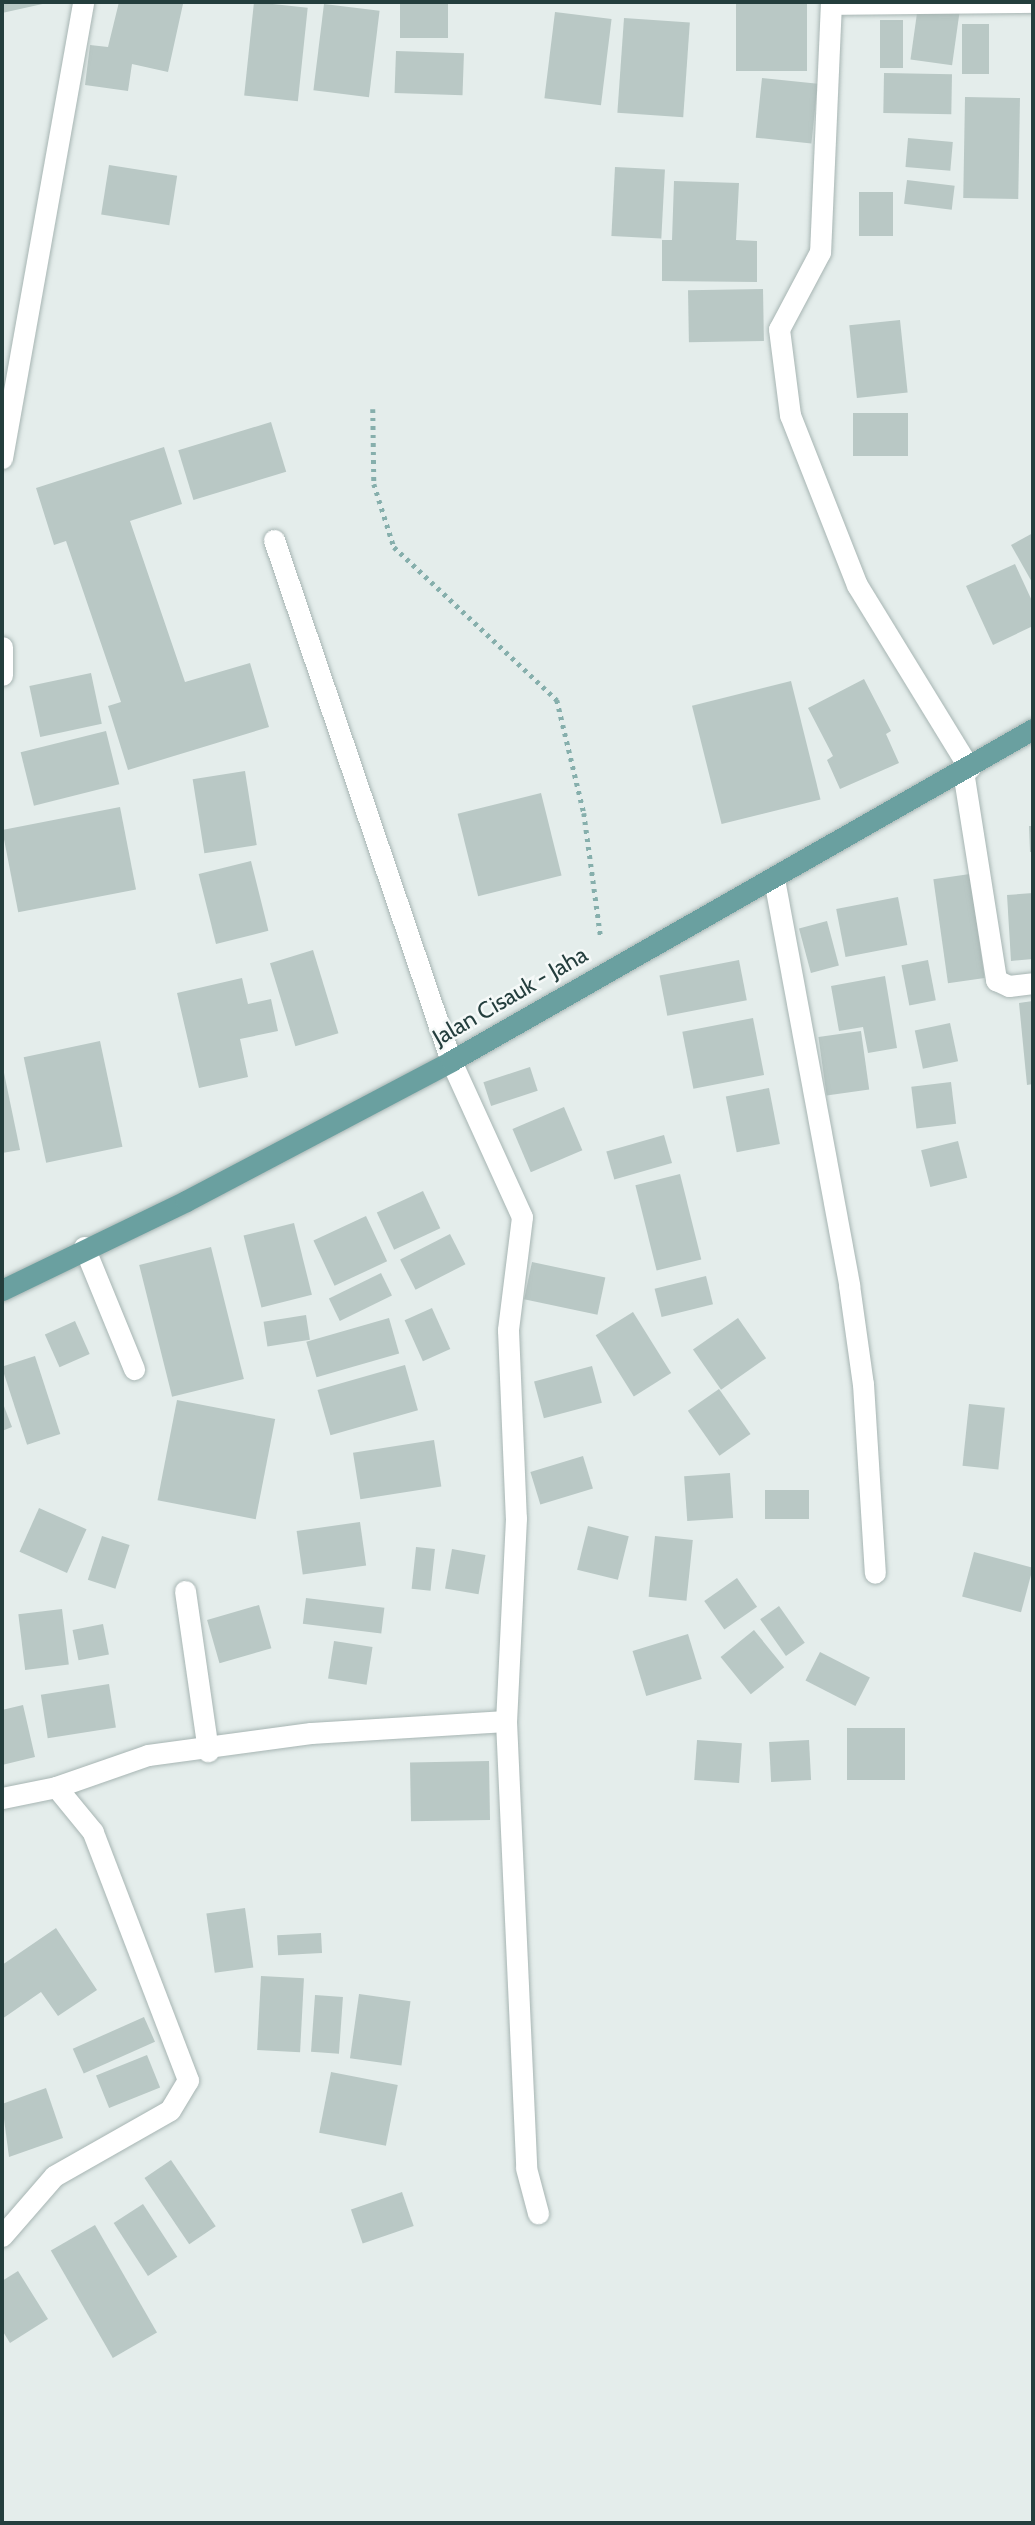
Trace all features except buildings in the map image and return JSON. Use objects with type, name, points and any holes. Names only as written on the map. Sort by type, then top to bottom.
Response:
[{"type":"main road","name":"Jalan Cisauk - Jaha","points":[[2,1290],[84,1248],[186,1201],[451,1061],[1033,729]]},
{"type":"street","points":[[2,458],[83,2]]},
{"type":"street","points":[[1033,2],[831,3],[820,252],[779,330],[790,415],[857,585],[966,769],[996,980],[1009,986],[1033,983]]},
{"type":"street","points":[[274,540],[451,1061],[522,1217],[508,1330],[516,1518],[506,1721],[527,2168],[538,2213]]},
{"type":"street","points":[[2,648],[2,676]]},
{"type":"street","points":[[774,879],[849,1285],[863,1384],[874,1573]]},
{"type":"street","points":[[84,1248],[134,1369]]},
{"type":"street","points":[[185,1591],[208,1751]]},
{"type":"street","points":[[2,1798],[56,1787],[148,1755],[208,1751],[311,1733],[506,1721]]},
{"type":"street","points":[[2,2236],[54,2176],[170,2110],[188,2080],[93,1832],[56,1787]]},
{"type":"path","points":[[373,409],[374,484],[394,547],[557,700],[584,813],[605,971]]}]
